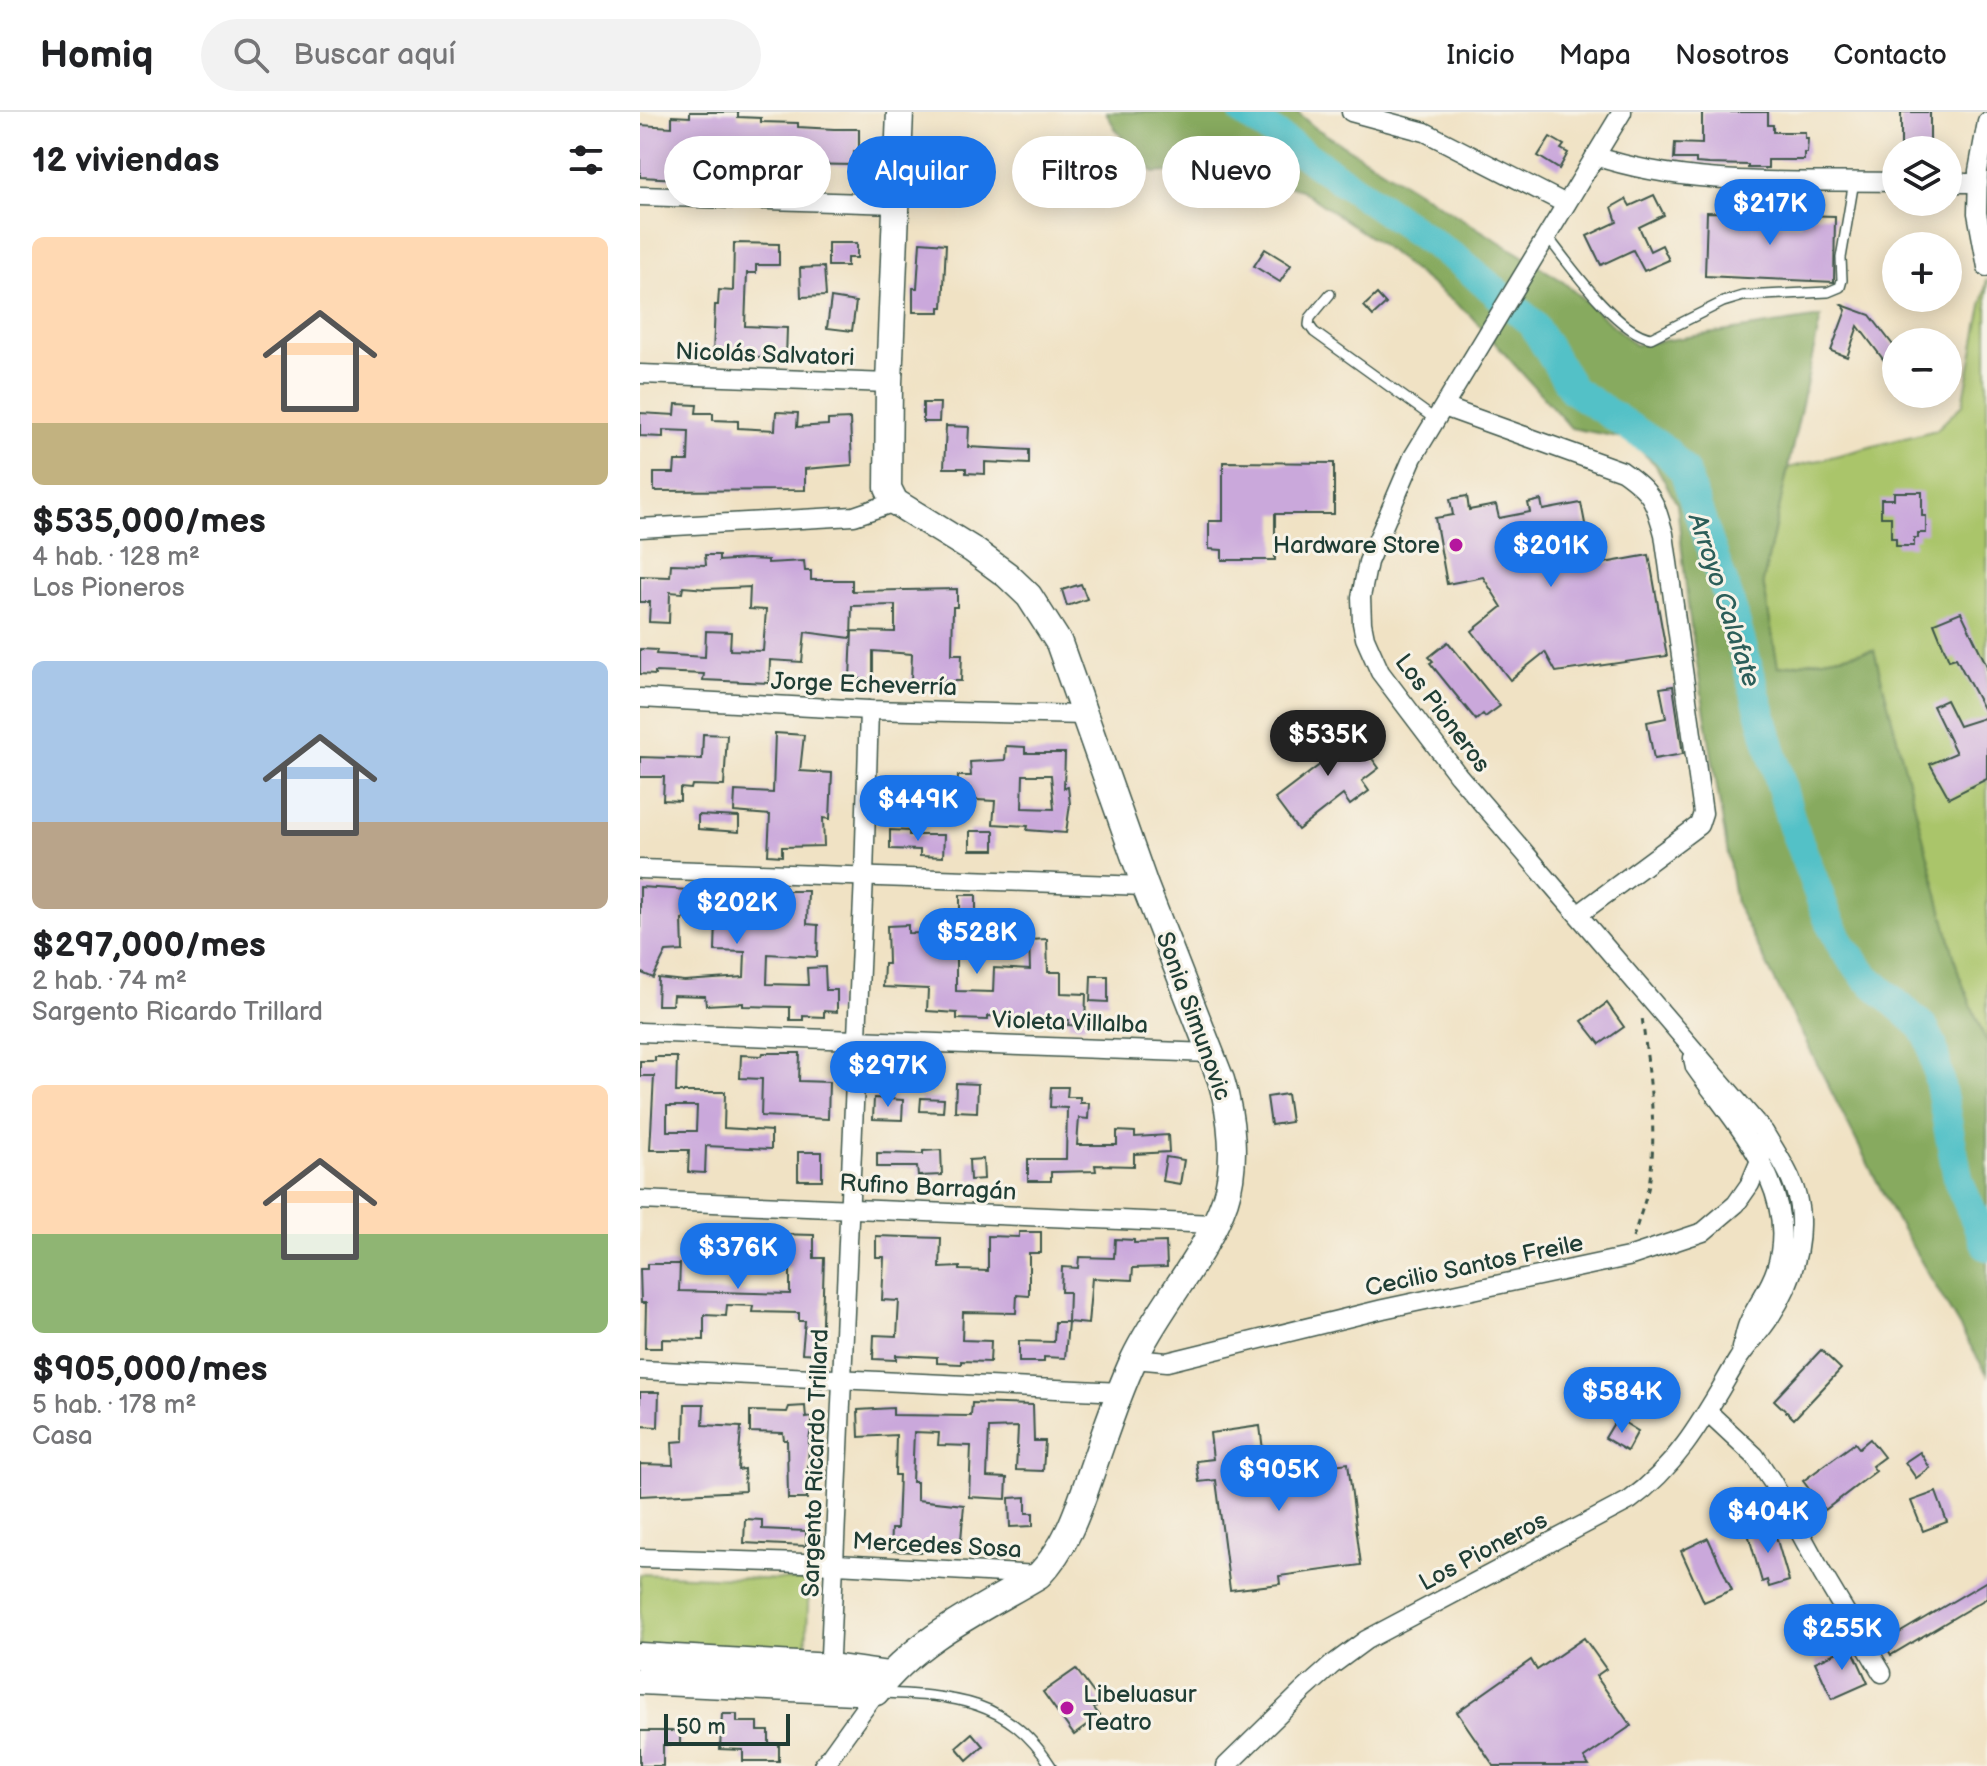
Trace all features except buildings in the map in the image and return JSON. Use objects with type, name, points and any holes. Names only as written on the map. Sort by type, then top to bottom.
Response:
[{"type":"street","points":[[899,136],[900,112]]},
{"type":"street","points":[[1351,112],[1425,132],[1566,204]]},
{"type":"street","name":"Los Pioneros","points":[[1226,1766],[1304,1690],[1366,1640],[1640,1493],[1667,1469],[1708,1412],[1739,1358],[1769,1318],[1797,1262],[1800,1219],[1796,1190],[1764,1132],[1458,775],[1380,672],[1365,638],[1361,597],[1368,562],[1413,457],[1622,112]]},
{"type":"street","points":[[1987,122],[1977,213],[1987,267]]},
{"type":"street","points":[[1595,156],[1654,173],[1716,178],[1882,182]]},
{"type":"street","points":[[1962,183],[1978,183]]},
{"type":"street","points":[[640,196],[847,202]]},
{"type":"street","points":[[640,528],[854,516],[895,502],[888,488],[896,208]]},
{"type":"street","name":"Nicolás Salvatori","points":[[640,374],[889,383]]},
{"type":"street","points":[[1440,414],[1622,471],[1644,486],[1655,503],[1664,534],[1703,813],[1699,825],[1579,914]]},
{"type":"street","name":"Sonia Simunovic","points":[[823,1766],[900,1662],[1039,1575],[1052,1561],[1073,1525],[1134,1359],[1214,1224],[1225,1200],[1230,1178],[1228,1101],[1145,886],[1059,643],[1029,596],[973,550],[895,502]]},
{"type":"street","name":"Jorge Echeverría","points":[[640,698],[869,710],[1086,715]]},
{"type":"street","name":"Sargento Ricardo Trillard","points":[[829,1679],[869,710]]},
{"type":"street","points":[[640,869],[1145,886]]},
{"type":"street","name":"Violeta Villalba","points":[[640,1032],[1210,1053]]},
{"type":"street","name":"Los Pioneros","points":[[1688,1046],[1695,1067],[1761,1158],[1779,1208],[1780,1249],[1776,1270],[1748,1324],[1739,1358]]},
{"type":"street","name":"Cecilio Santos Freile","points":[[1134,1359],[1167,1362],[1383,1309],[1628,1257],[1703,1232],[1736,1204],[1750,1184],[1761,1158],[1764,1132]]},
{"type":"street","name":"Rufino Barragán","points":[[640,1200],[1214,1224]]},
{"type":"street","points":[[640,1370],[1122,1392]]},
{"type":"street","points":[[1708,1412],[1755,1456],[1882,1673]]},
{"type":"street","name":"Mercedes Sosa","points":[[640,1558],[1039,1575]]},
{"type":"street","points":[[640,1656],[882,1684]]},
{"type":"street","points":[[640,1681],[829,1679]]},
{"type":"lane","points":[[1547,236],[1580,280],[1628,329],[1651,338],[1696,314],[1743,296],[1828,292],[1840,287],[1841,258],[1854,181]]},
{"type":"lane","points":[[1330,294],[1310,318],[1309,325],[1314,332],[1440,414]]},
{"type":"lane","points":[[882,1684],[970,1701],[998,1712],[1022,1732],[1051,1766]]},
{"type":"path","points":[[1628,1257],[1648,1185],[1652,1137],[1650,1080],[1637,986]]},
{"type":"green space","points":[[1106,112],[1297,112],[1314,127],[1561,280],[1635,345],[1821,317],[1763,582],[1778,667],[1874,650],[1959,975],[1987,1044],[1987,1374],[1895,1217],[1736,904],[1689,615],[1677,504],[1655,464],[1628,439],[1571,428],[1470,315],[1380,244],[1300,190],[1300,136],[1162,136],[1162,172],[1154,173],[1146,164],[1146,136],[1121,136]]},
{"type":"green space","points":[[1987,279],[1987,1044],[1959,975],[1873,650],[1778,667],[1763,582],[1788,468],[1936,430],[1963,404]]},
{"type":"green space","points":[[640,1574],[809,1581],[806,1656],[640,1649]]},
{"type":"waterway","name":"Arroyo Calafate","points":[[1243,112],[1463,264],[1532,323],[1573,390],[1665,450],[1684,471],[1729,600],[1792,824],[1828,918],[1843,948],[1866,977],[1923,1027],[1932,1044],[1959,1182],[1987,1246]]},
{"type":"place","name":"Hardware Store","points":[[1456,545]]},
{"type":"place","name":"Libeluasur Teatro","points":[[1067,1708]]}]
